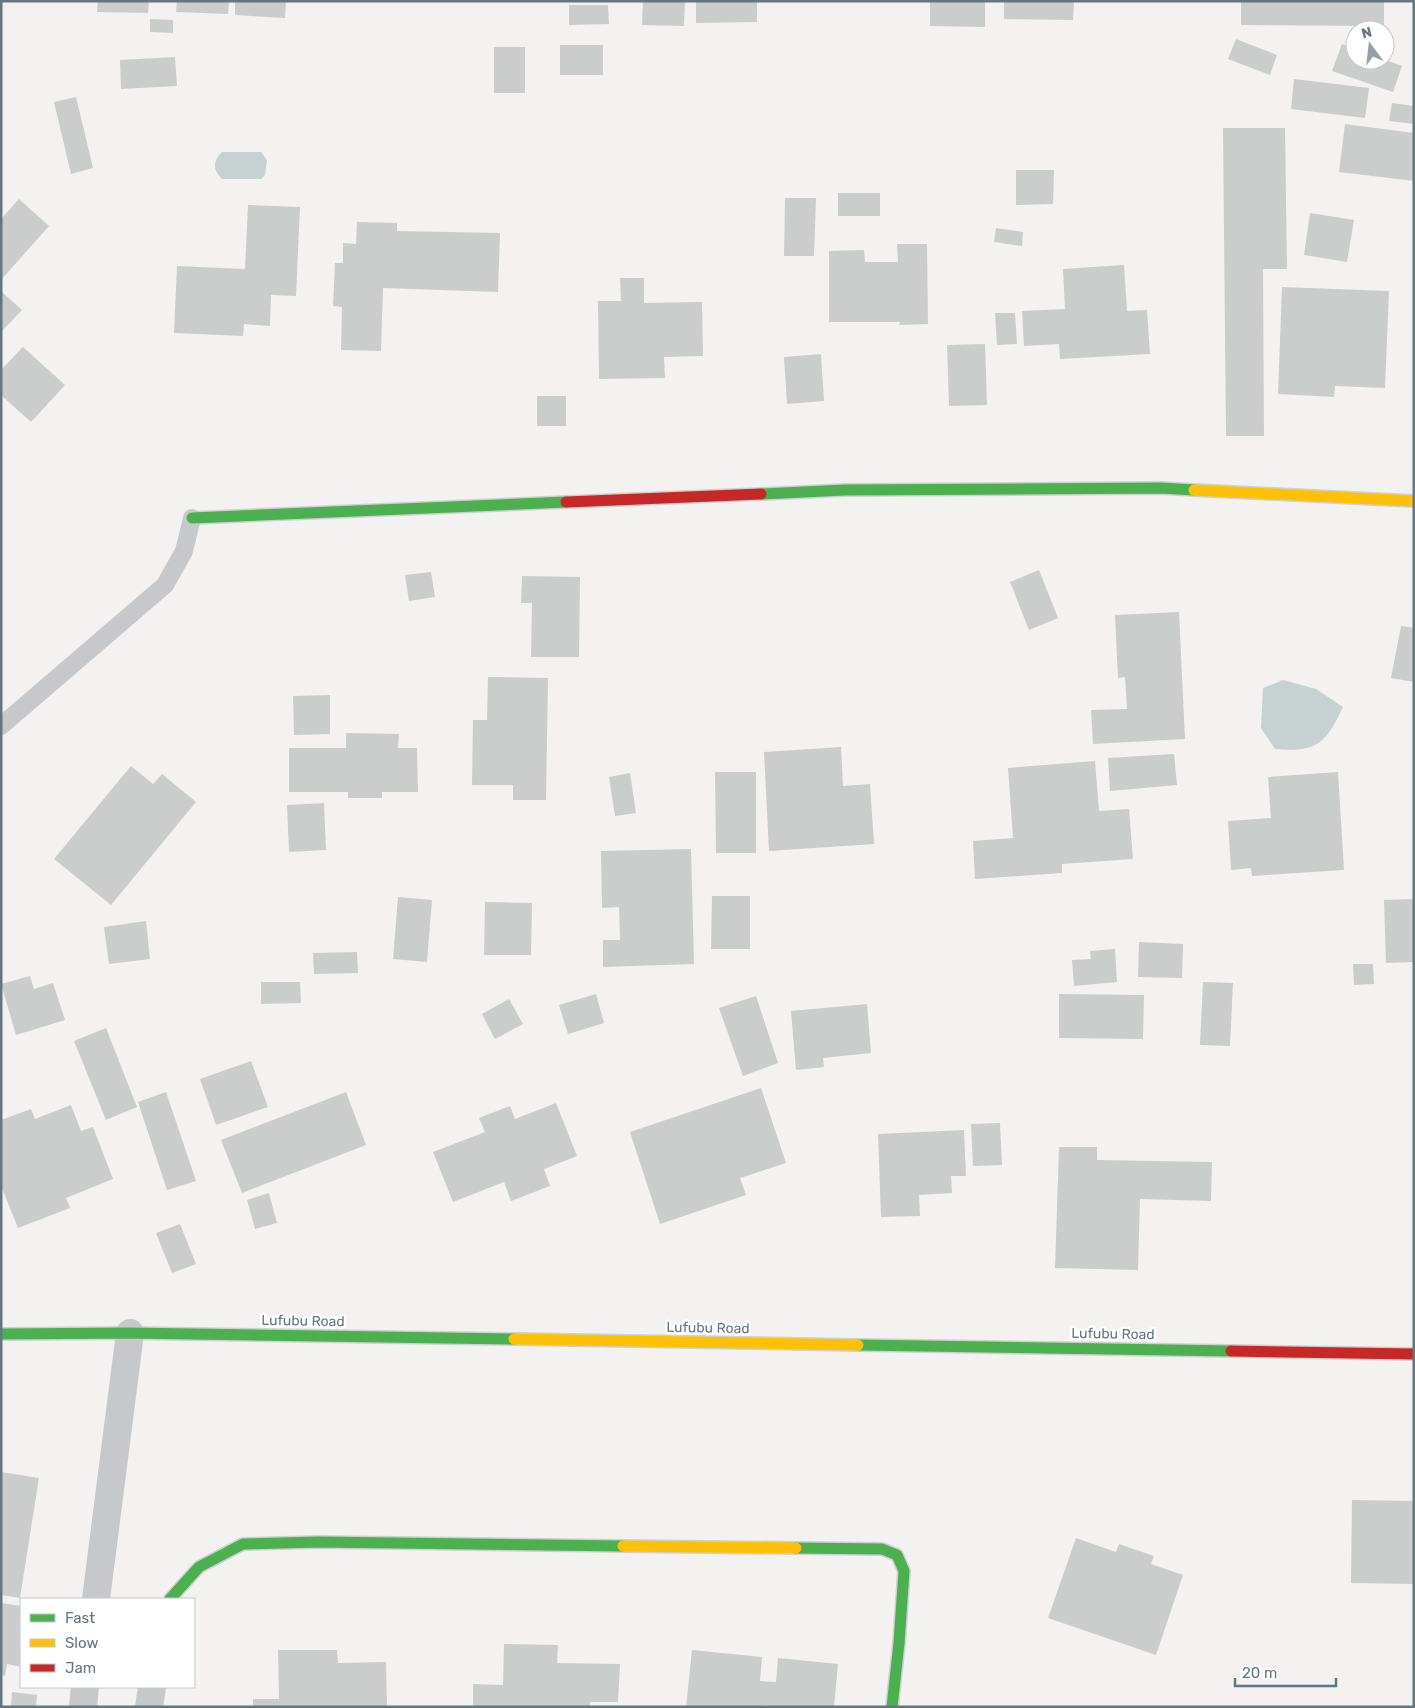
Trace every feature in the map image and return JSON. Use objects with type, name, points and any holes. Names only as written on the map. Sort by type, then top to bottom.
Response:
[{"type":"street","points":[[192,518],[845,490],[1161,488],[1414,502]]},
{"type":"street","points":[[96,1598],[130,1333]]},
{"type":"street","name":"Lufubu Road","points":[[1,1334],[130,1333],[1414,1354]]},
{"type":"street","points":[[171,1598],[200,1567],[243,1544],[318,1542],[882,1549],[897,1555],[904,1571],[892,1707]]},
{"type":"street","points":[[83,1707],[86,1688]]},
{"type":"street","points":[[149,1707],[152,1688]]},
{"type":"lane","points":[[1,726],[165,585],[184,551],[192,518]]},
{"type":"shaded area","points":[[222,152],[261,152],[267,160],[265,175],[261,179],[222,179],[215,168],[215,162]]},
{"type":"shaded area","points":[[1283,680],[1316,689],[1343,707],[1325,737],[1310,747],[1289,750],[1275,749],[1261,728],[1263,688]]},
{"type":"building","points":[[98,1],[149,1],[148,13],[97,12]]},
{"type":"building","points":[[177,1],[229,1],[228,14],[176,12]]},
{"type":"building","points":[[235,1],[286,1],[285,18],[235,15]]},
{"type":"building","points":[[643,1],[685,1],[684,26],[642,25]]},
{"type":"building","points":[[696,1],[757,1],[757,22],[696,23]]},
{"type":"building","points":[[930,1],[985,1],[985,27],[930,26]]},
{"type":"building","points":[[1004,1],[1074,1],[1073,20],[1004,19]]},
{"type":"building","points":[[1241,1],[1384,1],[1384,20],[1345,20],[1345,26],[1241,25]]},
{"type":"building","points":[[569,5],[608,5],[609,24],[569,25]]},
{"type":"building","points":[[150,19],[173,20],[173,33],[150,32]]},
{"type":"building","points":[[1236,39],[1277,55],[1270,75],[1228,59]]},
{"type":"building","points":[[1342,44],[1345,45],[1345,70],[1395,70],[1395,63],[1402,66],[1393,92],[1332,71]]},
{"type":"building","points":[[560,45],[603,45],[603,75],[560,75]]},
{"type":"building","points":[[494,47],[525,47],[525,93],[494,93]]},
{"type":"building","points":[[175,57],[177,86],[121,89],[120,60]]},
{"type":"building","points":[[1294,79],[1369,88],[1365,118],[1291,109]]},
{"type":"building","points":[[76,97],[93,168],[71,174],[54,102]]},
{"type":"building","points":[[1392,103],[1414,106],[1414,124],[1389,121]]},
{"type":"building","points":[[1345,124],[1414,133],[1414,181],[1339,172]]},
{"type":"building","points":[[1223,128],[1285,128],[1287,269],[1263,269],[1264,436],[1226,436]]},
{"type":"building","points":[[1016,170],[1054,170],[1053,204],[1016,205]]},
{"type":"building","points":[[838,193],[880,193],[880,216],[838,216]]},
{"type":"building","points":[[785,198],[816,198],[814,256],[784,256]]},
{"type":"building","points":[[19,199],[49,226],[1,280],[1,219]]},
{"type":"building","points":[[248,205],[300,207],[296,296],[271,295],[270,326],[244,324],[243,336],[174,333],[177,266],[245,269]]},
{"type":"building","points":[[1310,213],[1354,220],[1347,262],[1304,255]]},
{"type":"building","points":[[357,222],[397,223],[397,231],[500,233],[498,292],[383,288],[381,351],[341,350],[342,307],[333,306],[335,263],[343,263],[343,243],[356,244]]},
{"type":"building","points":[[996,228],[1023,232],[1022,246],[994,242]]},
{"type":"building","points":[[897,244],[927,244],[928,324],[899,325],[900,322],[829,322],[829,251],[864,250],[865,262],[898,262]]},
{"type":"building","points":[[1124,265],[1127,311],[1147,310],[1150,354],[1060,359],[1059,344],[1024,346],[1022,311],[1065,309],[1063,269]]},
{"type":"building","points":[[620,278],[644,278],[644,303],[702,302],[703,356],[664,357],[665,378],[599,379],[598,301],[621,301]]},
{"type":"building","points":[[1282,287],[1389,291],[1385,388],[1335,386],[1334,397],[1278,394]]},
{"type":"building","points":[[1,293],[22,310],[1,332]]},
{"type":"building","points":[[995,313],[1015,313],[1017,344],[997,345]]},
{"type":"building","points":[[985,344],[987,405],[949,406],[947,345]]},
{"type":"building","points":[[23,347],[65,385],[31,422],[1,395],[1,370]]},
{"type":"building","points":[[821,354],[824,401],[787,404],[784,357]]},
{"type":"building","points":[[537,396],[566,396],[566,426],[537,426]]},
{"type":"building","points":[[1039,570],[1058,618],[1029,630],[1010,582]]},
{"type":"building","points":[[431,572],[435,597],[409,601],[405,575]]},
{"type":"building","points":[[522,576],[580,577],[579,657],[531,657],[532,603],[521,603]]},
{"type":"building","points":[[1179,612],[1185,739],[1093,744],[1091,710],[1127,709],[1125,677],[1118,678],[1115,615]]},
{"type":"building","points":[[1401,626],[1414,628],[1414,682],[1391,678]]},
{"type":"building","points":[[488,677],[548,678],[546,800],[513,800],[513,785],[472,785],[473,720],[487,720]]},
{"type":"building","points":[[330,695],[330,734],[294,735],[293,696]]},
{"type":"building","points":[[346,733],[399,734],[398,748],[417,748],[418,792],[382,792],[382,798],[348,798],[348,792],[289,792],[289,748],[346,748]]},
{"type":"building","points":[[841,747],[843,786],[870,784],[874,844],[769,851],[764,752]]},
{"type":"building","points":[[1174,754],[1177,785],[1110,791],[1108,758]]},
{"type":"building","points":[[1095,761],[1099,811],[1129,809],[1133,859],[1062,864],[1062,873],[975,879],[973,841],[1013,838],[1008,768]]},
{"type":"building","points":[[131,766],[153,784],[162,774],[196,802],[111,905],[54,859]]},
{"type":"building","points":[[715,772],[756,772],[756,853],[716,853]]},
{"type":"building","points":[[1338,772],[1344,870],[1252,876],[1251,868],[1231,870],[1228,821],[1271,818],[1268,777]]},
{"type":"building","points":[[630,773],[636,813],[615,816],[609,777]]},
{"type":"building","points":[[324,803],[326,850],[289,852],[287,805]]},
{"type":"building","points":[[691,849],[694,964],[603,967],[603,940],[620,940],[619,907],[602,908],[601,851]]},
{"type":"building","points":[[712,896],[750,896],[750,949],[711,949]]},
{"type":"building","points":[[398,897],[432,900],[427,962],[393,959]]},
{"type":"building","points":[[1414,899],[1414,962],[1386,963],[1384,900]]},
{"type":"building","points":[[485,902],[532,903],[531,955],[484,955]]},
{"type":"building","points":[[146,921],[150,959],[109,964],[104,927]]},
{"type":"building","points":[[1139,942],[1183,944],[1182,978],[1138,977]]},
{"type":"building","points":[[1115,949],[1117,982],[1074,986],[1072,960],[1091,959],[1090,951]]},
{"type":"building","points":[[357,952],[358,973],[314,974],[313,953]]},
{"type":"building","points":[[1353,964],[1373,964],[1374,984],[1354,985]]},
{"type":"building","points":[[30,976],[34,989],[53,983],[65,1020],[16,1035],[1,984]]},
{"type":"building","points":[[261,982],[300,982],[301,1003],[261,1004]]},
{"type":"building","points":[[1203,982],[1233,983],[1230,1046],[1200,1045]]},
{"type":"building","points":[[596,994],[604,1023],[568,1034],[559,1005]]},
{"type":"building","points":[[1059,994],[1144,995],[1143,1039],[1059,1038]]},
{"type":"building","points":[[756,996],[778,1063],[743,1076],[719,1008]]},
{"type":"building","points":[[509,999],[523,1024],[495,1039],[482,1014]]},
{"type":"building","points":[[867,1004],[871,1053],[823,1058],[824,1067],[796,1070],[791,1011]]},
{"type":"building","points":[[106,1028],[137,1107],[106,1120],[74,1041]]},
{"type":"building","points":[[251,1061],[268,1107],[216,1125],[200,1079]]},
{"type":"building","points":[[761,1088],[786,1163],[740,1178],[746,1195],[660,1224],[630,1132]]},
{"type":"building","points":[[166,1092],[196,1181],[167,1190],[138,1102]]},
{"type":"building","points":[[346,1092],[366,1145],[242,1193],[221,1140]]},
{"type":"building","points":[[556,1103],[577,1156],[544,1169],[550,1186],[511,1201],[504,1182],[453,1202],[433,1152],[485,1132],[479,1118],[510,1106],[515,1119]]},
{"type":"building","points":[[71,1105],[81,1131],[93,1127],[113,1179],[66,1198],[70,1208],[18,1228],[1,1186],[1,1120],[31,1109],[35,1119]]},
{"type":"building","points":[[1000,1123],[1002,1165],[973,1166],[971,1124]]},
{"type":"building","points":[[964,1130],[966,1176],[951,1176],[952,1193],[919,1195],[920,1216],[881,1217],[878,1134]]},
{"type":"building","points":[[1059,1147],[1097,1147],[1097,1160],[1212,1162],[1211,1201],[1140,1199],[1138,1270],[1055,1268]]},
{"type":"building","points":[[269,1193],[277,1223],[255,1229],[247,1200]]},
{"type":"building","points":[[180,1224],[196,1264],[172,1273],[156,1233]]},
{"type":"building","points":[[1,1472],[39,1478],[20,1598],[1,1595]]},
{"type":"building","points":[[1352,1500],[1414,1501],[1414,1584],[1351,1583]]},
{"type":"building","points":[[1076,1538],[1116,1552],[1119,1544],[1154,1556],[1151,1564],[1183,1575],[1156,1655],[1048,1618]]},
{"type":"building","points":[[1,1603],[20,1606],[20,1667],[7,1664],[5,1676],[1,1675]]},
{"type":"building","points":[[504,1644],[558,1645],[557,1663],[620,1664],[618,1702],[590,1702],[590,1707],[473,1707],[473,1684],[503,1685]]},
{"type":"building","points":[[278,1650],[337,1650],[338,1663],[386,1662],[387,1707],[253,1707],[253,1699],[279,1699]]},
{"type":"building","points":[[692,1650],[762,1657],[760,1681],[776,1682],[778,1658],[838,1664],[834,1707],[775,1707],[764,1705],[764,1707],[686,1707]]},
{"type":"building","points":[[12,1692],[37,1695],[36,1707],[11,1707]]},
{"type":"traffic: fast","points":[[761,494],[845,490],[1161,488],[1194,490]]},
{"type":"traffic: fast","points":[[192,518],[566,502]]},
{"type":"traffic: fast","points":[[1,1334],[130,1333],[514,1339]]},
{"type":"traffic: fast","points":[[858,1345],[1231,1351]]},
{"type":"traffic: fast","points":[[171,1598],[199,1567],[243,1544],[318,1542],[623,1546]]},
{"type":"traffic: fast","points":[[796,1548],[882,1549],[897,1555],[904,1571],[892,1707]]},
{"type":"traffic: slow","points":[[1194,490],[1414,501]]},
{"type":"traffic: slow","points":[[514,1339],[858,1345]]},
{"type":"traffic: slow","points":[[623,1546],[796,1548]]},
{"type":"traffic: jam","points":[[566,502],[761,494]]},
{"type":"traffic: jam","points":[[1231,1351],[1414,1354]]}]
